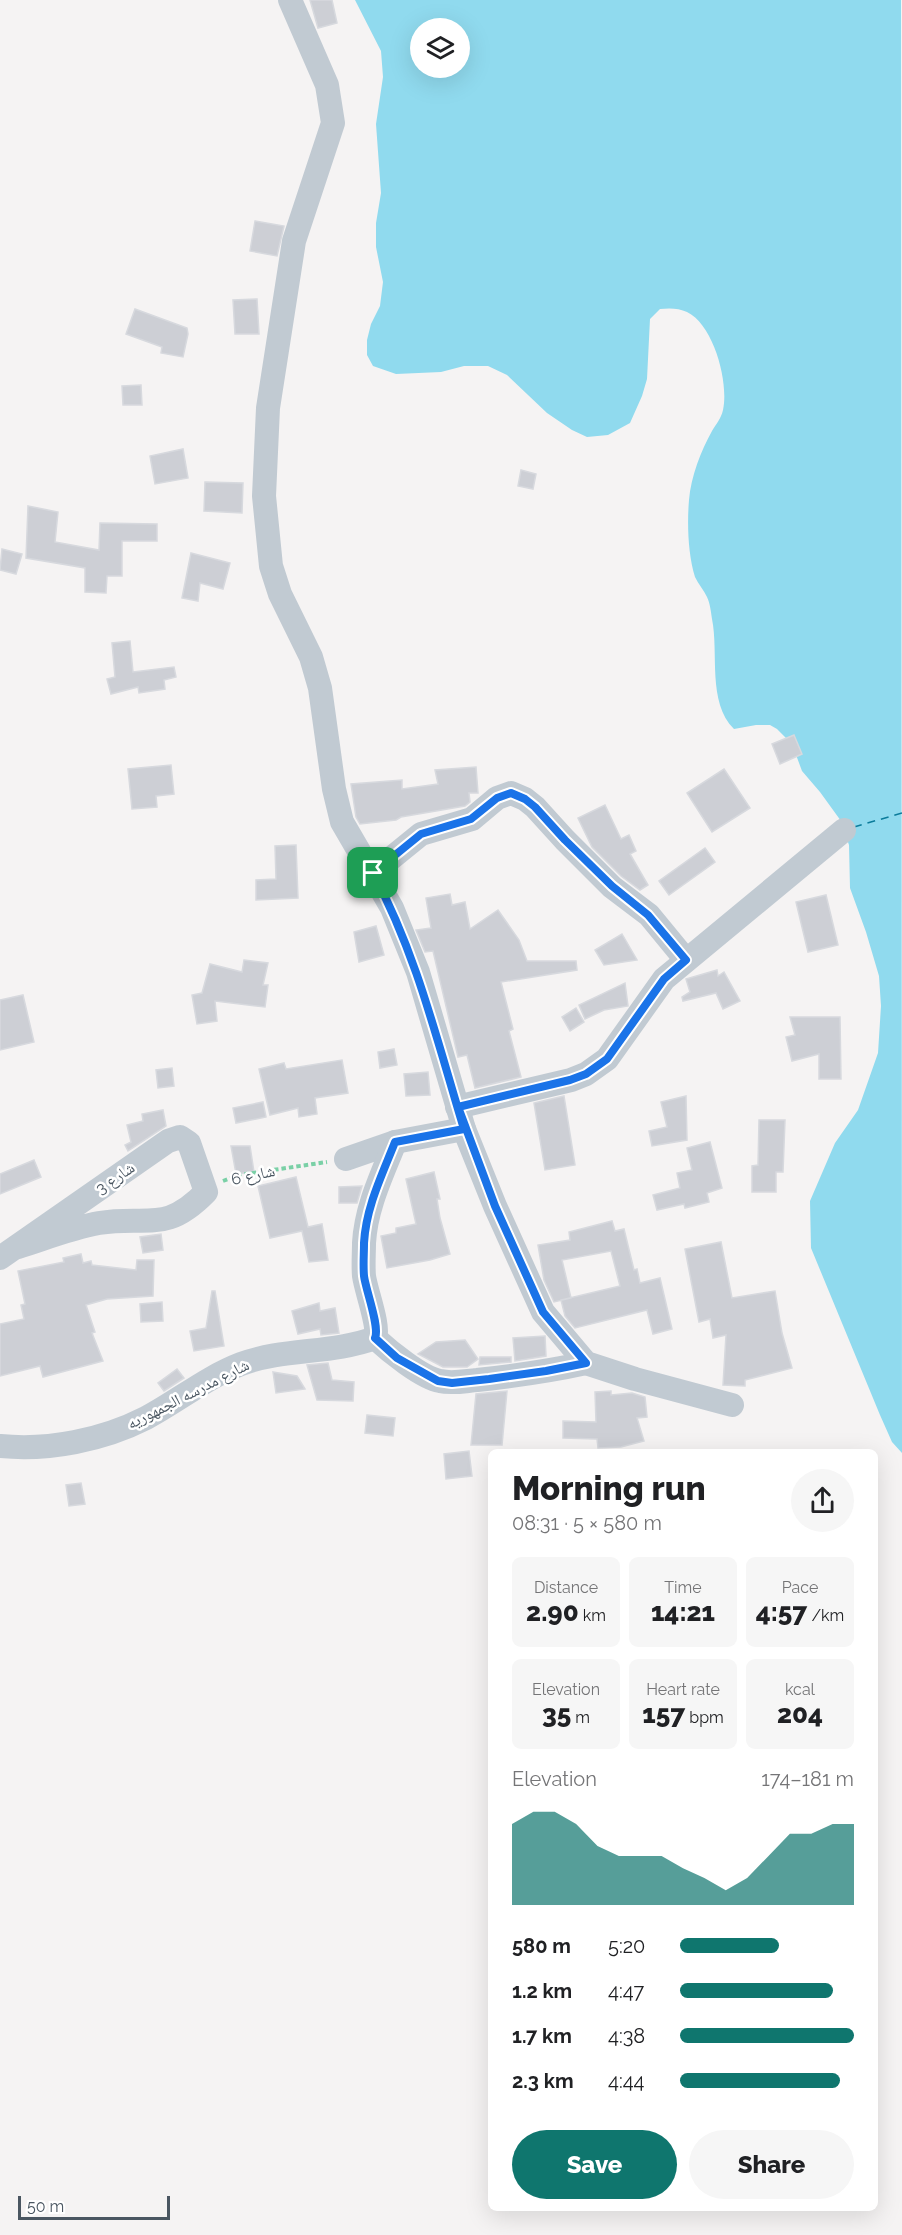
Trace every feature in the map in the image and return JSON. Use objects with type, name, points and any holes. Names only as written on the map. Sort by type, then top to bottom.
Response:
[{"type":"street","points":[[291,0],[327,85],[333,123],[294,241],[268,408],[264,495],[272,566],[280,594],[311,657],[320,688],[334,789],[342,822],[392,908],[418,972],[461,1118],[495,1206],[543,1312],[586,1363]]},
{"type":"street","points":[[373,873],[421,834],[471,819],[497,798],[511,793],[525,799],[535,807],[612,886],[648,915],[686,960]]},
{"type":"street","points":[[346,1159],[570,1080],[592,1070],[607,1059],[664,979],[844,830]]},
{"type":"street","name":"شارع 3","points":[[9,1252],[174,1138],[185,1138],[189,1143],[206,1192]]},
{"type":"street","points":[[395,1142],[370,1203],[364,1242],[364,1276],[370,1309],[378,1332],[375,1338],[397,1358],[438,1381],[452,1383],[546,1371],[586,1363],[635,1379],[732,1405]]},
{"type":"street","points":[[9,1252],[100,1223],[159,1221],[185,1210],[206,1192]]},
{"type":"street","name":"شارع مدرسه الجمهوريه","points":[[0,1446],[56,1445],[101,1436],[144,1419],[211,1378],[240,1365],[271,1355],[321,1350],[375,1338]]},
{"type":"path","name":"شارع 6","points":[[206,1192],[239,1175],[346,1159]]},
{"type":"water","points":[[355,0],[901,0],[902,1453],[892,1442],[880,1415],[811,1248],[810,1201],[835,1143],[858,1110],[878,1053],[881,1006],[879,976],[850,888],[849,845],[841,821],[802,771],[792,744],[777,729],[770,725],[756,725],[734,729],[720,705],[715,677],[714,632],[710,605],[695,577],[691,559],[688,519],[689,500],[697,464],[723,410],[724,385],[712,342],[697,319],[687,312],[670,308],[660,309],[650,319],[647,379],[630,423],[608,435],[587,437],[547,413],[507,375],[488,366],[464,366],[441,372],[396,374],[373,366],[367,355],[367,340],[371,324],[380,306],[383,282],[376,247],[376,223],[381,193],[376,124],[383,77],[381,51]]},
{"type":"building","points":[[310,0],[332,0],[337,23],[318,28]]},
{"type":"building","points":[[255,221],[284,226],[277,256],[250,251]]},
{"type":"building","points":[[257,299],[259,334],[235,334],[233,300]]},
{"type":"building","points":[[135,309],[187,328],[188,334],[183,357],[161,353],[162,347],[126,334]]},
{"type":"building","points":[[141,385],[142,405],[123,405],[122,386]]},
{"type":"building","points":[[183,449],[188,478],[155,484],[150,456]]},
{"type":"building","points":[[521,470],[536,474],[533,489],[518,486]]},
{"type":"building","points":[[205,482],[243,483],[242,513],[204,511]]},
{"type":"building","points":[[28,506],[58,512],[55,542],[99,550],[100,523],[157,524],[157,541],[122,541],[122,576],[107,576],[106,593],[85,592],[85,568],[26,558]]},
{"type":"building","points":[[2,549],[22,554],[16,574],[0,570]]},
{"type":"building","points":[[191,553],[230,563],[223,589],[200,583],[198,601],[182,598]]},
{"type":"building","points":[[130,641],[133,672],[174,667],[176,677],[164,680],[165,689],[139,693],[138,687],[111,694],[107,679],[115,677],[112,643]]},
{"type":"building","points":[[794,735],[802,754],[780,764],[772,744]]},
{"type":"building","points":[[171,765],[174,794],[156,796],[157,807],[132,809],[128,769]]},
{"type":"building","points":[[476,767],[478,793],[469,793],[470,802],[465,806],[401,817],[396,820],[360,824],[356,817],[351,784],[402,780],[402,789],[438,784],[435,770]]},
{"type":"building","points":[[724,769],[750,808],[712,832],[687,793]]},
{"type":"building","points":[[605,805],[621,839],[629,835],[636,851],[630,854],[648,885],[640,890],[621,876],[592,847],[578,818]]},
{"type":"building","points":[[296,845],[298,898],[256,900],[256,880],[276,879],[275,846]]},
{"type":"building","points":[[705,848],[715,862],[669,895],[659,881]]},
{"type":"building","points":[[450,894],[452,905],[465,902],[470,929],[498,910],[519,940],[527,961],[576,961],[577,970],[501,982],[513,1029],[509,1031],[521,1077],[475,1088],[467,1055],[458,1057],[433,951],[425,952],[416,930],[431,928],[426,898]]},
{"type":"building","points":[[826,895],[838,945],[808,952],[796,902]]},
{"type":"building","points":[[376,926],[384,955],[359,962],[354,932]]},
{"type":"building","points":[[622,934],[637,960],[604,965],[595,950]]},
{"type":"building","points":[[244,960],[268,963],[263,985],[268,985],[265,1007],[215,1001],[217,1021],[197,1024],[192,995],[202,993],[210,964],[242,972]]},
{"type":"building","points":[[717,970],[718,976],[724,972],[740,1001],[723,1009],[716,993],[683,1001],[682,997],[690,992],[686,979]]},
{"type":"building","points":[[625,983],[628,1006],[604,1010],[585,1019],[579,1005]]},
{"type":"building","points":[[23,995],[34,1042],[0,1050],[0,1000]]},
{"type":"building","points":[[576,1008],[584,1022],[570,1031],[562,1017]]},
{"type":"building","points":[[790,1017],[840,1017],[841,1079],[819,1079],[819,1054],[792,1061],[786,1037],[795,1035]]},
{"type":"building","points":[[394,1049],[397,1065],[380,1068],[378,1052]]},
{"type":"building","points":[[342,1060],[348,1093],[315,1098],[317,1114],[299,1117],[298,1108],[270,1115],[259,1069],[284,1063],[286,1069]]},
{"type":"building","points":[[172,1068],[174,1086],[158,1088],[156,1070]]},
{"type":"building","points":[[428,1072],[430,1095],[406,1096],[404,1074]]},
{"type":"building","points":[[564,1096],[575,1165],[545,1170],[534,1103]]},
{"type":"building","points":[[686,1096],[687,1140],[652,1146],[649,1131],[667,1127],[661,1102]]},
{"type":"building","points":[[263,1102],[266,1117],[236,1123],[233,1108]]},
{"type":"building","points":[[163,1110],[166,1126],[128,1151],[125,1145],[131,1142],[127,1125],[143,1121],[142,1114]]},
{"type":"building","points":[[759,1120],[785,1120],[783,1172],[776,1172],[776,1192],[752,1192],[752,1166],[758,1165]]},
{"type":"building","points":[[710,1142],[722,1188],[707,1193],[709,1202],[685,1208],[684,1204],[657,1210],[653,1195],[680,1188],[677,1173],[692,1170],[687,1148]]},
{"type":"building","points":[[231,1146],[250,1146],[254,1172],[236,1174]]},
{"type":"building","points":[[34,1160],[41,1177],[0,1194],[0,1174]]},
{"type":"building","points":[[434,1172],[440,1199],[437,1199],[440,1218],[450,1254],[387,1268],[381,1236],[396,1233],[396,1228],[416,1224],[406,1179]]},
{"type":"building","points":[[296,1177],[308,1227],[322,1224],[328,1260],[309,1262],[302,1231],[270,1238],[258,1186]]},
{"type":"building","points":[[362,1186],[357,1203],[339,1203],[339,1187]]},
{"type":"building","points":[[612,1221],[615,1231],[624,1229],[634,1270],[637,1269],[640,1283],[660,1278],[672,1329],[653,1334],[647,1310],[575,1328],[565,1316],[561,1300],[554,1302],[544,1280],[538,1245],[570,1240],[569,1232]],"holes":[[[611,1251],[620,1286],[571,1298],[562,1260]]]},
{"type":"building","points":[[161,1234],[163,1250],[143,1253],[140,1237]]},
{"type":"building","points":[[721,1242],[732,1298],[775,1291],[782,1333],[792,1368],[745,1380],[745,1386],[723,1385],[726,1335],[713,1338],[710,1319],[699,1322],[685,1249]]},
{"type":"building","points":[[81,1254],[83,1263],[91,1261],[92,1265],[136,1270],[137,1260],[154,1260],[153,1296],[107,1299],[86,1305],[95,1332],[92,1333],[103,1361],[43,1377],[40,1366],[0,1376],[0,1324],[24,1319],[21,1305],[25,1304],[18,1271],[64,1262],[63,1258]]},
{"type":"building","points":[[212,1291],[215,1291],[224,1346],[194,1351],[190,1331],[206,1328]]},
{"type":"building","points":[[162,1302],[163,1321],[141,1322],[140,1304]]},
{"type":"building","points":[[319,1303],[320,1311],[335,1308],[339,1333],[321,1335],[320,1329],[298,1334],[292,1311]]},
{"type":"building","points":[[545,1336],[546,1356],[515,1361],[513,1338]]},
{"type":"building","points":[[465,1340],[478,1359],[467,1367],[443,1367],[418,1354],[436,1342]]},
{"type":"building","points":[[480,1357],[511,1357],[511,1362],[479,1365]]},
{"type":"building","points":[[328,1363],[332,1380],[354,1382],[353,1401],[317,1400],[307,1365]]},
{"type":"building","points":[[177,1369],[184,1378],[164,1391],[158,1383]]},
{"type":"building","points":[[273,1372],[297,1376],[305,1389],[276,1393]]},
{"type":"building","points":[[507,1391],[502,1445],[471,1445],[476,1394]]},
{"type":"building","points":[[611,1391],[611,1395],[632,1393],[645,1397],[647,1417],[637,1418],[644,1441],[621,1447],[598,1448],[597,1439],[563,1438],[563,1421],[596,1422],[595,1392]]},
{"type":"building","points":[[367,1415],[395,1418],[393,1436],[365,1433]]},
{"type":"building","points":[[469,1451],[472,1476],[446,1479],[444,1454]]},
{"type":"building","points":[[81,1483],[85,1504],[69,1506],[66,1485]]},
{"type":"ferry route","points":[[854,827],[902,813]]},
{"type":"route","points":[[373,873],[392,908],[418,972],[464,1129],[395,1142],[370,1203],[364,1242],[364,1276],[370,1309],[378,1332],[375,1338],[397,1358],[429,1377],[452,1383],[546,1371],[586,1363],[543,1312],[495,1206],[464,1129],[458,1107],[570,1080],[586,1074],[607,1059],[664,979],[686,960],[660,927],[612,886],[535,807],[525,799],[511,793],[497,798],[471,819],[421,834],[373,873]]}]
